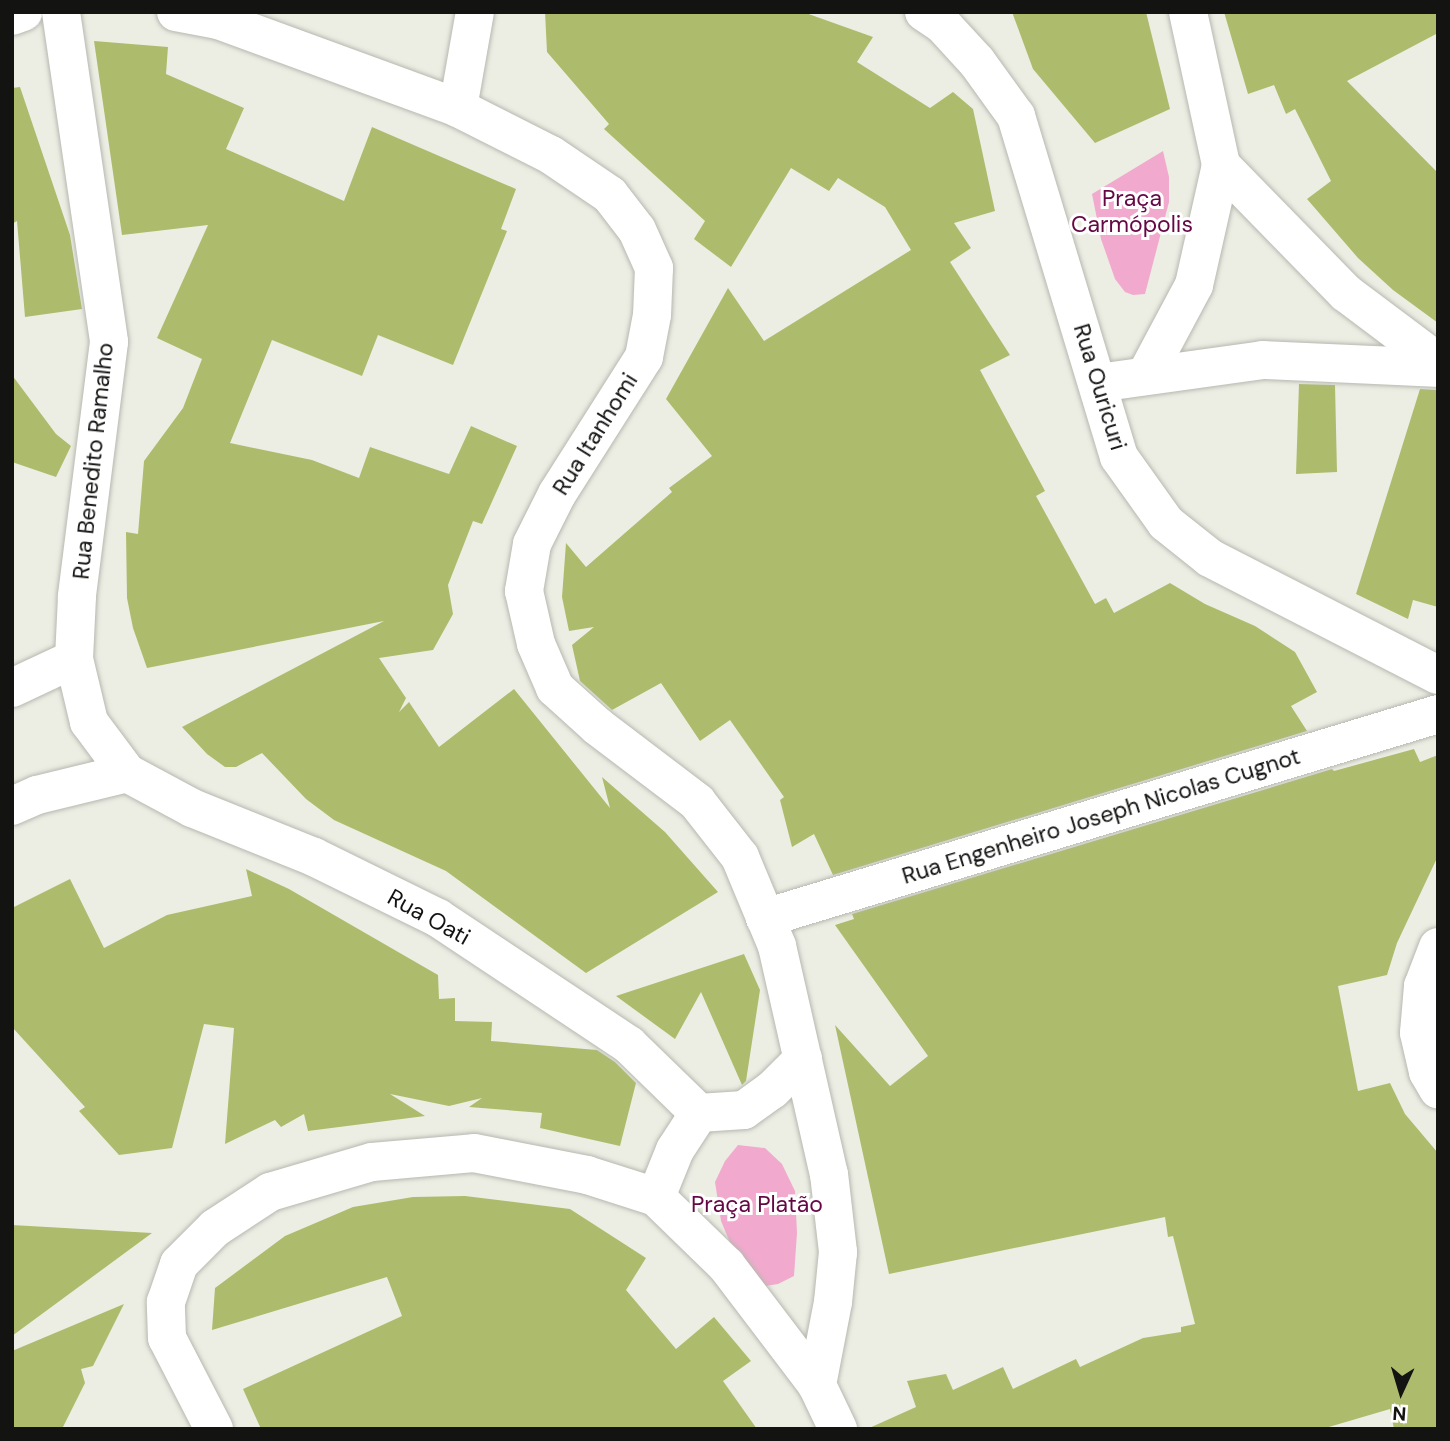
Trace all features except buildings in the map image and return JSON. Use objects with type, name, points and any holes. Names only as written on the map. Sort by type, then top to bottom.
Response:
[{"type":"street","points":[[12,16],[23,12]]},
{"type":"street","name":"Rua Benedito Ramalho","points":[[61,12],[109,342],[77,597],[74,659],[89,722],[127,773]]},
{"type":"street","name":"Rua Itanhomi","points":[[176,12],[218,20],[458,108],[551,155],[610,195],[637,230],[654,268],[652,315],[644,357],[557,494],[532,544],[524,591],[536,644],[555,688],[597,726],[697,802],[740,857],[777,946],[803,1059]]},
{"type":"street","points":[[458,108],[475,12]]},
{"type":"street","name":"Rua Ouricuri","points":[[924,12],[943,25],[977,62],[1016,116],[1119,457],[1166,523],[1210,558],[1438,675]]},
{"type":"street","points":[[1146,375],[1194,285],[1222,165],[1188,12]]},
{"type":"street","points":[[1222,165],[1346,293],[1438,362]]},
{"type":"street","points":[[1098,383],[1263,360],[1438,369]]},
{"type":"street","points":[[12,688],[74,659]]},
{"type":"street","name":"Rua Engenheiro Joseph Nicolas Cugnot","points":[[765,918],[1438,713]]},
{"type":"street","points":[[12,806],[37,795],[127,773]]},
{"type":"street","name":"Rua Oati","points":[[127,773],[192,808],[314,857],[438,918],[629,1045],[699,1113]]},
{"type":"street","points":[[1438,947],[1423,986],[1419,1033],[1428,1072],[1438,1089]]},
{"type":"street","points":[[656,1197],[675,1150],[699,1113],[744,1110],[772,1090],[803,1059]]},
{"type":"street","points":[[803,1059],[829,1174],[838,1252],[833,1302],[817,1385]]},
{"type":"street","points":[[214,1429],[167,1338],[166,1302],[179,1264],[215,1228],[270,1192],[372,1162],[474,1153],[587,1175],[656,1197],[726,1265],[817,1385],[838,1429]]},
{"type":"green space","name":"Praça Carmópolis","points":[[1163,151],[1169,177],[1169,202],[1145,294],[1133,295],[1125,292],[1115,279],[1101,239],[1092,194]]},
{"type":"green space","name":"Praça Platão","points":[[738,1145],[765,1148],[782,1164],[795,1191],[797,1233],[794,1276],[778,1284],[759,1287],[741,1269],[721,1221],[715,1182],[725,1161]]}]
